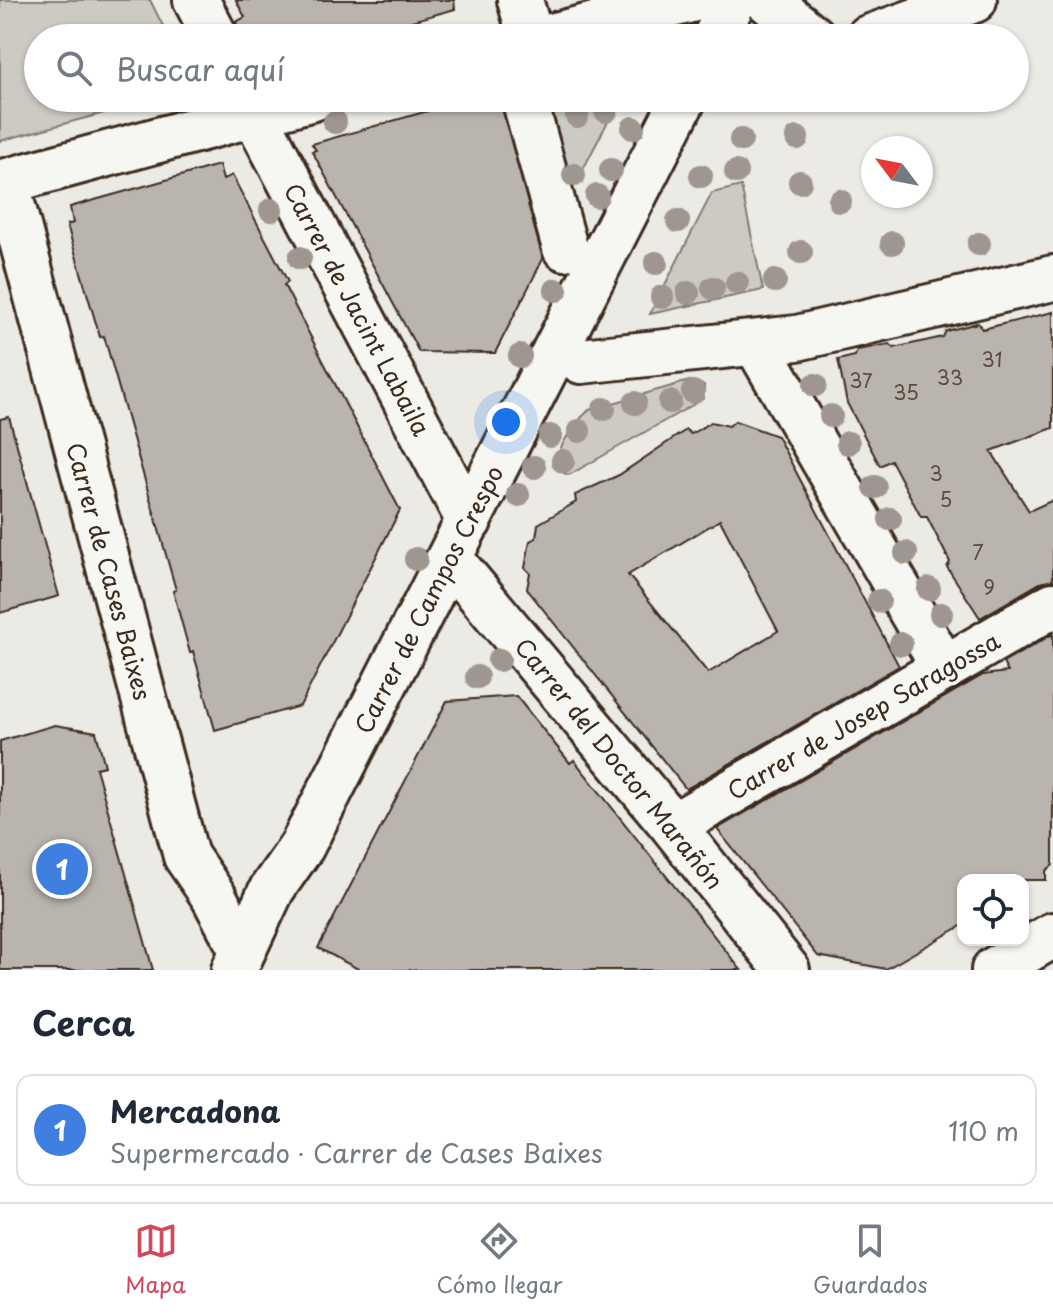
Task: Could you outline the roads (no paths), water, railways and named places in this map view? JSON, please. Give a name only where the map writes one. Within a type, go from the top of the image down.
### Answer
[{"type":"street","points":[[196,0],[209,24]]},
{"type":"street","points":[[520,0],[527,24]]},
{"type":"street","points":[[598,24],[691,0]]},
{"type":"street","points":[[722,24],[734,0]]},
{"type":"street","points":[[767,0],[797,24]]},
{"type":"street","points":[[907,24],[974,0]]},
{"type":"street","points":[[3,182],[230,112]]},
{"type":"street","name":"Carrer de Jacint Labaila","points":[[252,112],[459,540]]},
{"type":"street","points":[[528,112],[565,248]]},
{"type":"street","name":"Carrer de Campos Crespo","points":[[238,960],[272,889],[302,846],[677,112]]},
{"type":"street","name":"Carrer de Cases Baixes","points":[[3,182],[17,291],[186,856],[214,897],[238,960]]},
{"type":"street","points":[[581,361],[757,345],[1053,278]]},
{"type":"street","points":[[757,345],[944,668]]},
{"type":"street","name":"Carrer del Doctor Marañón","points":[[459,540],[673,826],[787,970]]},
{"type":"street","name":"Carrer de Josep Saragossa","points":[[673,826],[1053,605]]},
{"type":"street","points":[[994,970],[1053,935]]},
{"type":"place","name":"Mercadona","points":[[62,869]]}]
